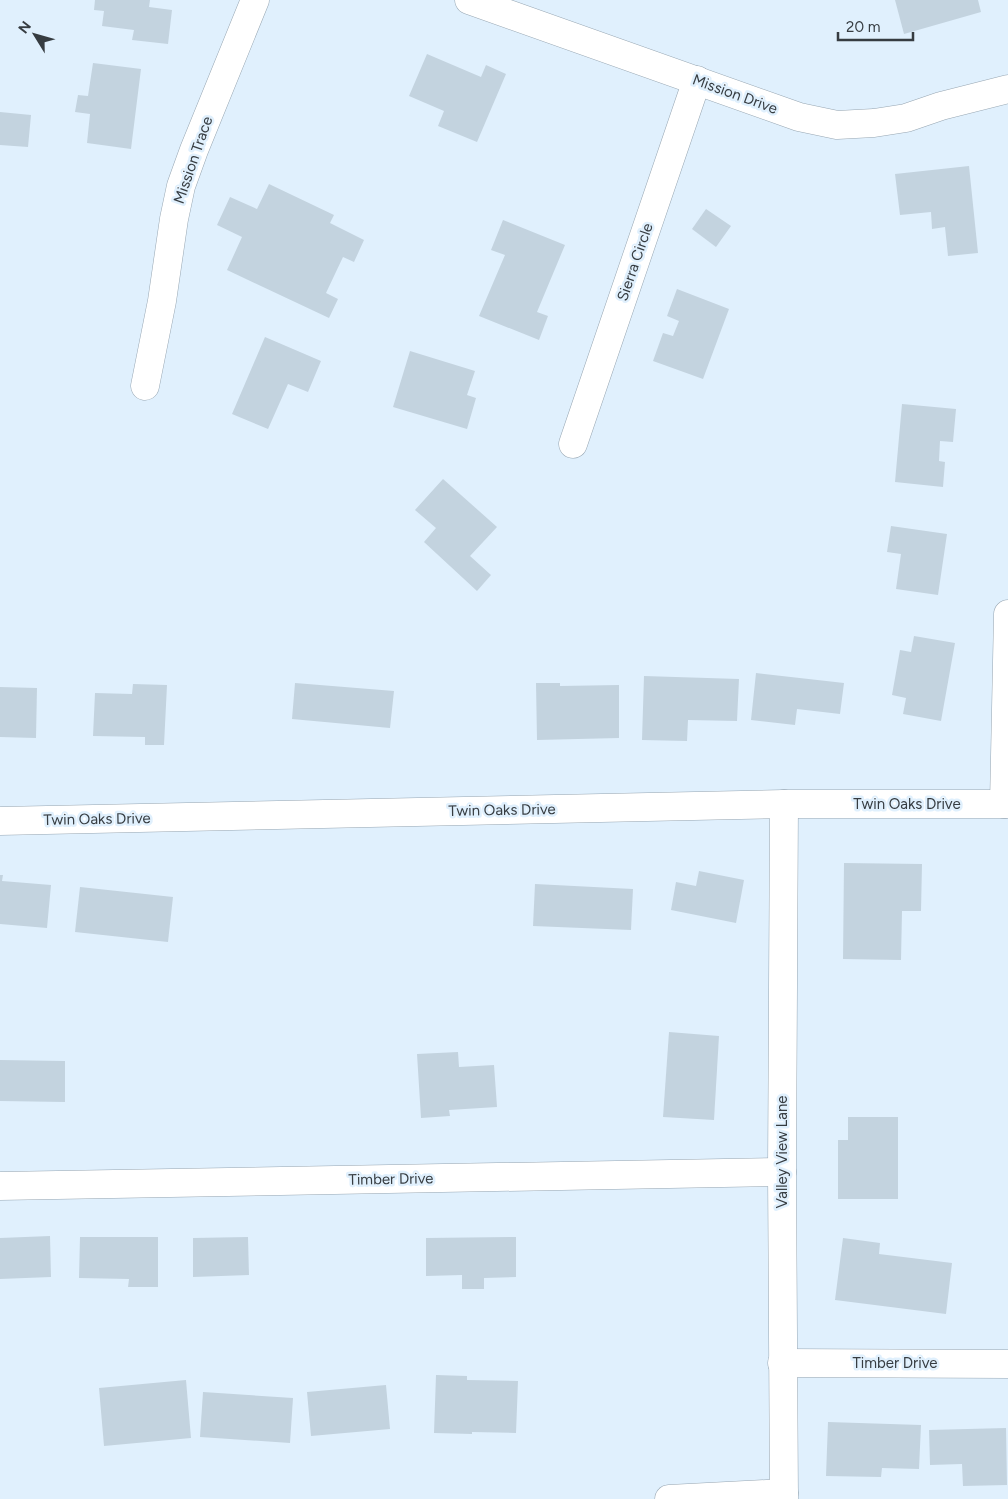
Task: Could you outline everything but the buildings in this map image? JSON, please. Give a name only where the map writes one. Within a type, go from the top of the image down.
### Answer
[{"type":"street","name":"Mission Trace","points":[[145,386],[162,302],[174,219],[181,186],[255,0]]},
{"type":"street","name":"Mission Drive","points":[[469,0],[799,117],[836,125],[906,118],[941,106],[1008,89]]},
{"type":"street","name":"Sierra Circle","points":[[573,444],[697,80]]},
{"type":"street","points":[[1006,804],[1008,614]]},
{"type":"street","name":"Twin Oaks Drive","points":[[0,821],[784,804],[1006,804]]},
{"type":"street","name":"Valley View Lane","points":[[784,804],[782,1172],[784,1496]]},
{"type":"street","name":"Timber Drive","points":[[0,1186],[782,1172]]},
{"type":"street","name":"Timber Drive","points":[[782,1363],[1008,1364]]},
{"type":"street","points":[[669,1499],[784,1496]]}]
